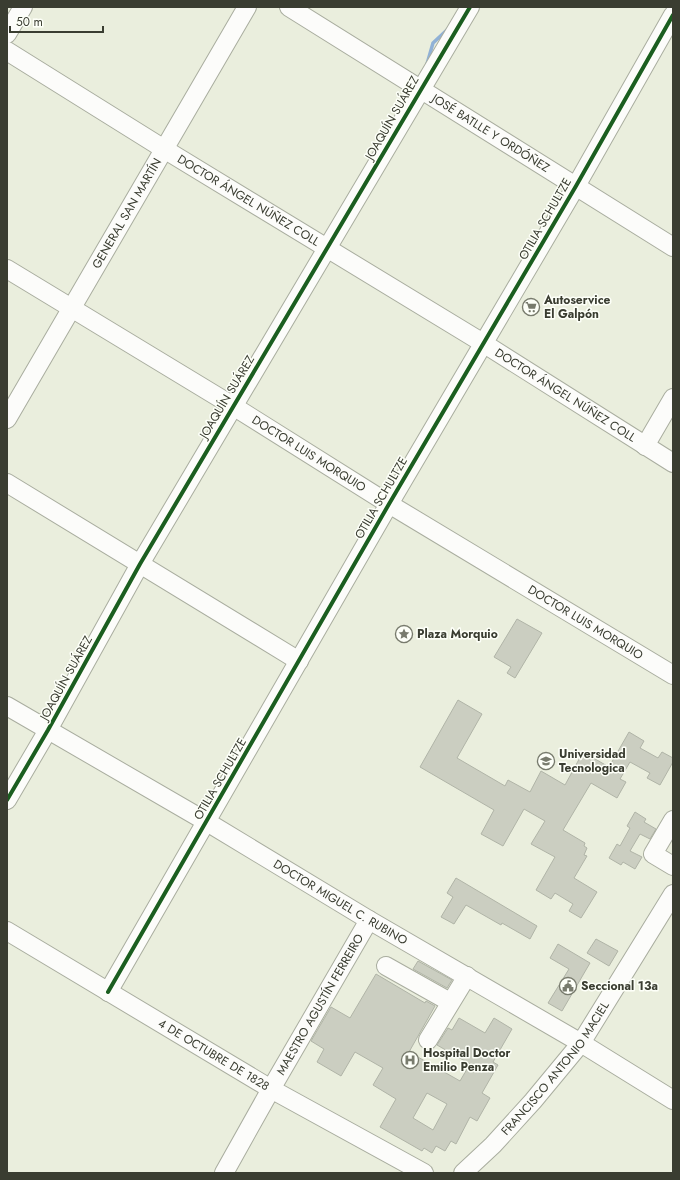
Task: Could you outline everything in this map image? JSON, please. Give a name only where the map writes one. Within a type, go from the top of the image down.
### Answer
[{"type":"street","points":[[7,34],[23,7]]},
{"type":"street","name":"GENERAL SAN MARTÍN","points":[[7,419],[247,7]]},
{"type":"street","name":"JOSÉ BATLLE Y ORDÓÑEZ","points":[[289,7],[421,88],[673,247]]},
{"type":"street","name":"JOAQUÍN SUÁREZ","points":[[7,800],[48,730],[140,564],[470,7]]},
{"type":"street","name":"OTILIA SCHULTZE","points":[[108,992],[389,504],[576,186],[673,15]]},
{"type":"street","name":"DOCTOR ÁNGEL NÚÑEZ COLL","points":[[7,51],[164,149],[483,343],[673,463]]},
{"type":"street","name":"DOCTOR LUIS MORQUIO","points":[[7,268],[233,406],[389,504],[673,675]]},
{"type":"street","points":[[645,446],[673,398]]},
{"type":"street","points":[[7,483],[299,661]]},
{"type":"street","name":"DOCTOR MIGUEL C. RUBINO","points":[[7,706],[207,822],[369,920],[581,1043],[673,1100]]},
{"type":"street","points":[[673,820],[653,854],[673,866]]},
{"type":"street","name":"FRANCISCO ANTONIO MACIEL","points":[[463,1173],[498,1140],[533,1101],[581,1043],[673,894]]},
{"type":"street","name":"MAESTRO AGUSTÍN FERREIRO","points":[[224,1173],[369,920]]},
{"type":"street","name":"4 DE OCTUBRE DE 1828","points":[[7,931],[271,1089],[424,1173]]},
{"type":"street","points":[[386,966],[450,1002]]},
{"type":"street","points":[[428,1040],[467,976]]},
{"type":"building","points":[[517,619],[542,633],[515,678],[507,673],[511,667],[494,657]]},
{"type":"building","points":[[458,700],[482,714],[457,758],[505,786],[508,780],[530,792],[541,771],[565,785],[583,752],[609,767],[629,732],[644,741],[640,748],[658,758],[662,752],[673,758],[673,762],[660,785],[647,778],[650,773],[630,762],[620,779],[626,782],[617,798],[591,783],[563,830],[585,843],[584,846],[587,848],[584,855],[587,856],[574,878],[597,892],[581,918],[569,911],[573,904],[555,893],[551,899],[536,890],[555,857],[531,844],[545,821],[524,809],[503,846],[481,834],[494,810],[420,767]]},
{"type":"building","points":[[635,812],[646,819],[644,822],[656,829],[650,839],[640,834],[630,851],[642,857],[635,869],[623,862],[621,865],[609,858],[617,844],[620,846],[630,828],[627,826]]},
{"type":"building","points":[[456,878],[537,926],[530,939],[502,923],[501,925],[466,905],[454,924],[441,917],[453,897],[447,893]]},
{"type":"building","points":[[596,939],[618,951],[609,966],[587,953]]},
{"type":"building","name":"Seccional 13a","points":[[558,944],[590,963],[562,1011],[548,1003],[569,969],[550,958]]},
{"type":"building","points":[[418,961],[452,980],[447,988],[413,969]]},
{"type":"building","points":[[376,974],[425,1003],[426,1001],[435,1006],[409,1052],[460,1081],[470,1064],[437,1045],[448,1028],[452,1030],[459,1018],[485,1033],[494,1018],[512,1029],[493,1062],[498,1065],[482,1093],[490,1098],[477,1121],[470,1117],[456,1144],[451,1141],[445,1151],[436,1146],[432,1153],[424,1148],[422,1151],[380,1127],[396,1099],[373,1085],[383,1068],[355,1052],[341,1076],[317,1062],[324,1049],[311,1041],[331,1007],[350,1018]],"holes":[[[427,1093],[447,1104],[433,1130],[413,1118]]]},
{"type":"waterway","points":[[427,64],[433,43],[448,29]]},
{"type":"cycle path","points":[[7,800],[48,730],[140,564],[470,7]]},
{"type":"cycle path","points":[[108,992],[389,504],[576,186],[673,15]]},
{"type":"place","name":"Autoservice El Galpón","points":[[531,307]]},
{"type":"place","name":"Plaza Morquio","points":[[404,634]]},
{"type":"place","name":"Universidad Tecnologica","points":[[546,761]]},
{"type":"place","name":"Seccional 13a","points":[[568,986]]},
{"type":"place","name":"Hospital Doctor Emilio Penza","points":[[410,1060]]}]
